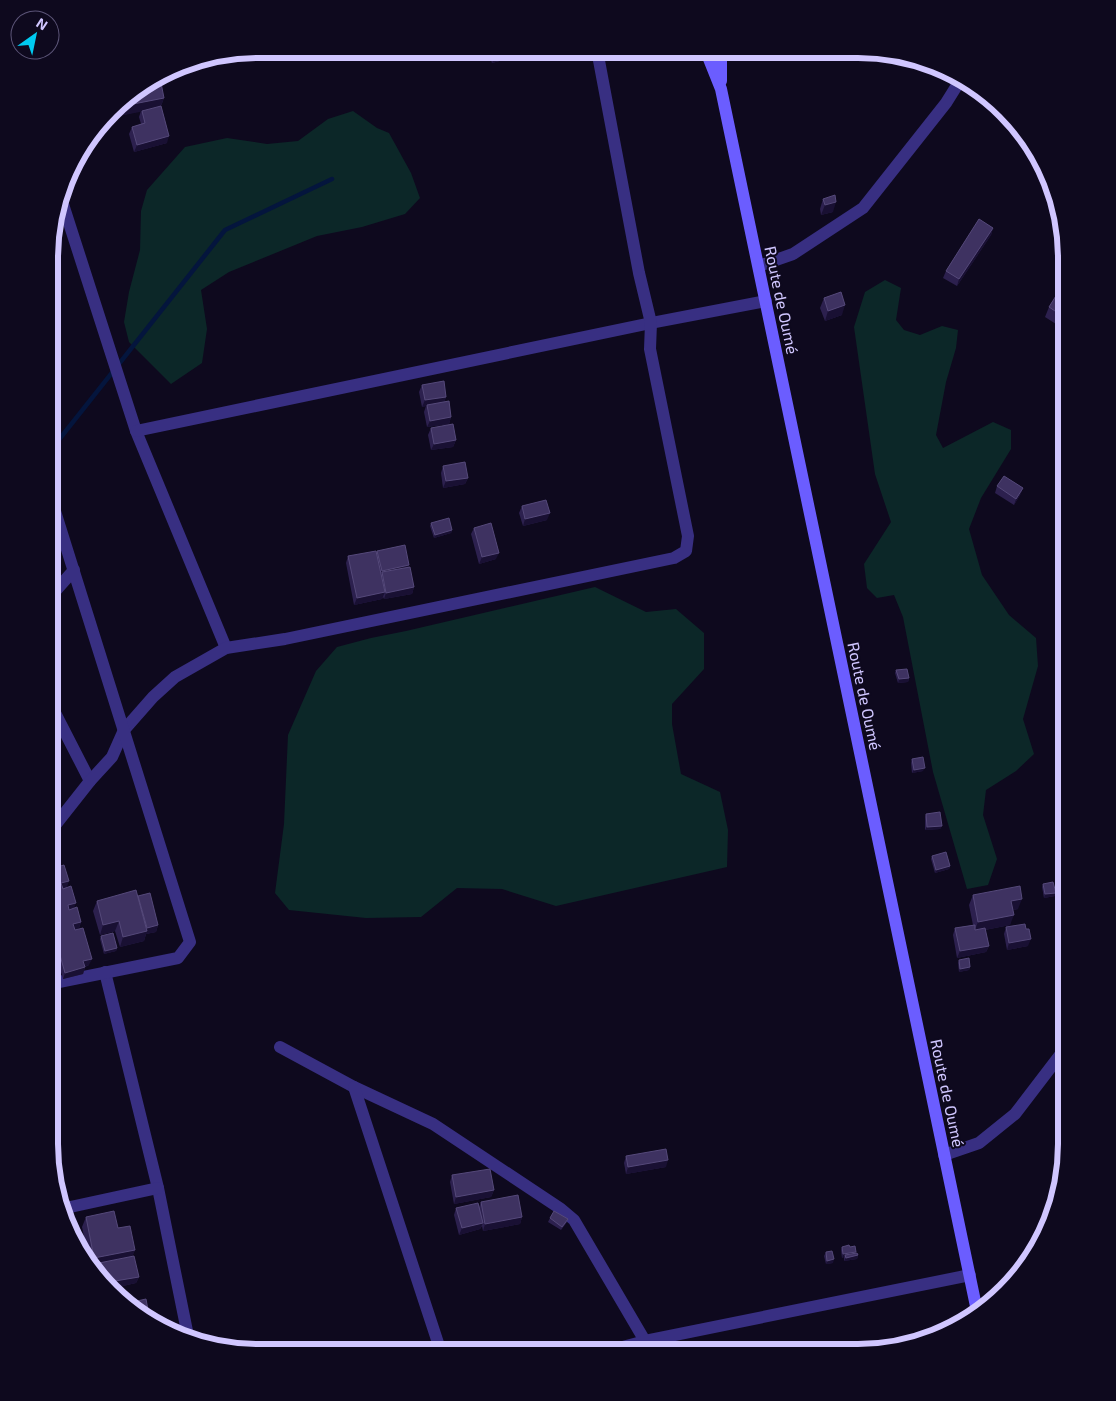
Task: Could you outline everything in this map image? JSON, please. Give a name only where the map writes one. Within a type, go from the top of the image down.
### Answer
[{"type":"main road","points":[[709,58],[721,89]]},
{"type":"main road","points":[[720,58],[721,89]]},
{"type":"main road","name":"Route de Oumé","points":[[721,89],[976,1305]]},
{"type":"street","points":[[58,822],[90,781],[112,757],[124,730],[153,696],[175,678],[226,648],[285,639],[674,558],[686,551],[688,536],[650,349],[651,323],[639,273],[599,58]]},
{"type":"street","points":[[759,266],[793,254],[863,208],[946,103],[958,84]]},
{"type":"street","points":[[64,207],[136,431],[226,648]]},
{"type":"street","points":[[136,431],[651,323],[766,301]]},
{"type":"street","points":[[58,520],[190,942],[178,958],[58,982]]},
{"type":"street","points":[[58,587],[74,570]]},
{"type":"street","points":[[58,719],[90,781]]},
{"type":"street","points":[[105,972],[158,1188],[188,1331]]},
{"type":"street","points":[[280,1047],[354,1087],[433,1124],[561,1209],[574,1220],[645,1342]]},
{"type":"street","points":[[944,1155],[979,1143],[1015,1114],[1058,1058]]},
{"type":"street","points":[[354,1087],[438,1344]]},
{"type":"street","points":[[68,1206],[158,1188]]},
{"type":"street","points":[[637,1344],[970,1275]]},
{"type":"green space","points":[[353,111],[377,128],[389,133],[411,173],[420,198],[405,214],[362,227],[317,236],[229,272],[201,290],[207,329],[202,363],[171,384],[129,342],[124,322],[129,292],[140,250],[141,211],[147,190],[185,147],[227,138],[267,144],[298,141],[328,119]]},
{"type":"green space","points":[[885,280],[901,288],[896,320],[904,330],[920,335],[942,326],[958,330],[956,348],[946,382],[936,435],[943,448],[993,422],[1011,430],[1011,449],[981,498],[969,529],[982,575],[1009,615],[1036,638],[1038,666],[1023,719],[1034,754],[1016,771],[986,790],[983,815],[997,859],[988,885],[967,889],[933,772],[903,617],[894,595],[877,598],[867,588],[864,564],[891,522],[875,474],[854,327],[865,292]]},
{"type":"green space","points":[[1058,514],[1058,551],[1055,527]]},
{"type":"green space","points":[[595,587],[646,612],[676,609],[704,633],[704,669],[672,704],[672,724],[681,774],[720,792],[728,830],[727,867],[556,906],[502,889],[457,888],[421,917],[366,918],[289,910],[275,893],[284,824],[288,735],[316,671],[337,647]]},
{"type":"building","points":[[161,82],[164,98],[129,105]]},
{"type":"building","points":[[161,106],[169,136],[137,145],[132,127],[145,123],[142,111]]},
{"type":"building","points":[[835,195],[836,202],[825,205],[823,199]]},
{"type":"building","points":[[979,219],[993,228],[959,279],[946,271]]},
{"type":"building","points":[[841,292],[845,305],[828,311],[824,298]]},
{"type":"building","points":[[1058,293],[1058,313],[1049,307]]},
{"type":"building","points":[[444,381],[446,397],[425,400],[422,385]]},
{"type":"building","points":[[449,401],[451,417],[430,421],[427,405]]},
{"type":"building","points":[[453,424],[456,440],[434,444],[431,428]]},
{"type":"building","points":[[465,462],[468,478],[446,481],[443,466]]},
{"type":"building","points":[[1004,476],[1023,488],[1016,499],[997,486]]},
{"type":"building","points":[[546,500],[550,513],[525,519],[522,506]]},
{"type":"building","points":[[449,518],[452,530],[435,535],[431,523]]},
{"type":"building","points":[[491,523],[499,553],[482,557],[474,528]]},
{"type":"building","points":[[405,545],[409,565],[382,571],[377,551]]},
{"type":"building","points":[[376,551],[385,592],[357,598],[348,556]]},
{"type":"building","points":[[410,567],[414,587],[386,593],[382,572]]},
{"type":"building","points":[[907,669],[909,678],[899,679],[896,670]]},
{"type":"building","points":[[923,757],[925,768],[914,770],[912,759]]},
{"type":"building","points":[[940,812],[942,826],[927,827],[926,814]]},
{"type":"building","points":[[946,852],[950,866],[936,870],[932,856]]},
{"type":"building","points":[[64,865],[69,881],[61,883],[63,889],[71,886],[76,903],[68,905],[69,910],[77,907],[81,922],[73,924],[75,930],[83,928],[92,959],[83,961],[85,967],[65,973],[58,948],[58,867]]},
{"type":"building","points":[[1053,882],[1056,893],[1045,894],[1043,884]]},
{"type":"building","points":[[1020,886],[1022,899],[1011,901],[1014,915],[978,922],[973,895]]},
{"type":"building","points":[[136,890],[147,931],[123,937],[119,921],[103,925],[97,901]]},
{"type":"building","points":[[150,893],[158,925],[147,928],[138,896]]},
{"type":"building","points":[[1025,924],[1026,929],[1029,929],[1031,939],[1009,943],[1006,927]]},
{"type":"building","points":[[975,925],[975,930],[985,928],[989,946],[960,951],[955,928]]},
{"type":"building","points":[[113,933],[117,948],[105,951],[101,936]]},
{"type":"building","points":[[969,958],[970,967],[960,969],[959,960]]},
{"type":"building","points":[[666,1149],[668,1160],[628,1167],[626,1156]]},
{"type":"building","points":[[490,1169],[494,1190],[456,1197],[452,1175]]},
{"type":"building","points":[[518,1195],[522,1217],[485,1224],[481,1202]]},
{"type":"building","points":[[478,1203],[483,1223],[462,1228],[456,1208]]},
{"type":"building","points":[[114,1211],[118,1228],[130,1226],[135,1250],[94,1258],[86,1217]]},
{"type":"building","points":[[554,1211],[568,1219],[562,1227],[550,1218]]},
{"type":"building","points":[[849,1245],[850,1247],[855,1246],[856,1252],[843,1254],[842,1247]]},
{"type":"building","points":[[832,1251],[834,1259],[827,1261],[826,1252]]},
{"type":"building","points":[[857,1253],[858,1255],[846,1258],[845,1255]]},
{"type":"building","points":[[134,1256],[139,1277],[113,1281],[98,1263]]},
{"type":"building","points":[[146,1299],[148,1311],[146,1310],[135,1301]]},
{"type":"waterway","points":[[58,441],[225,230],[332,179]]}]
